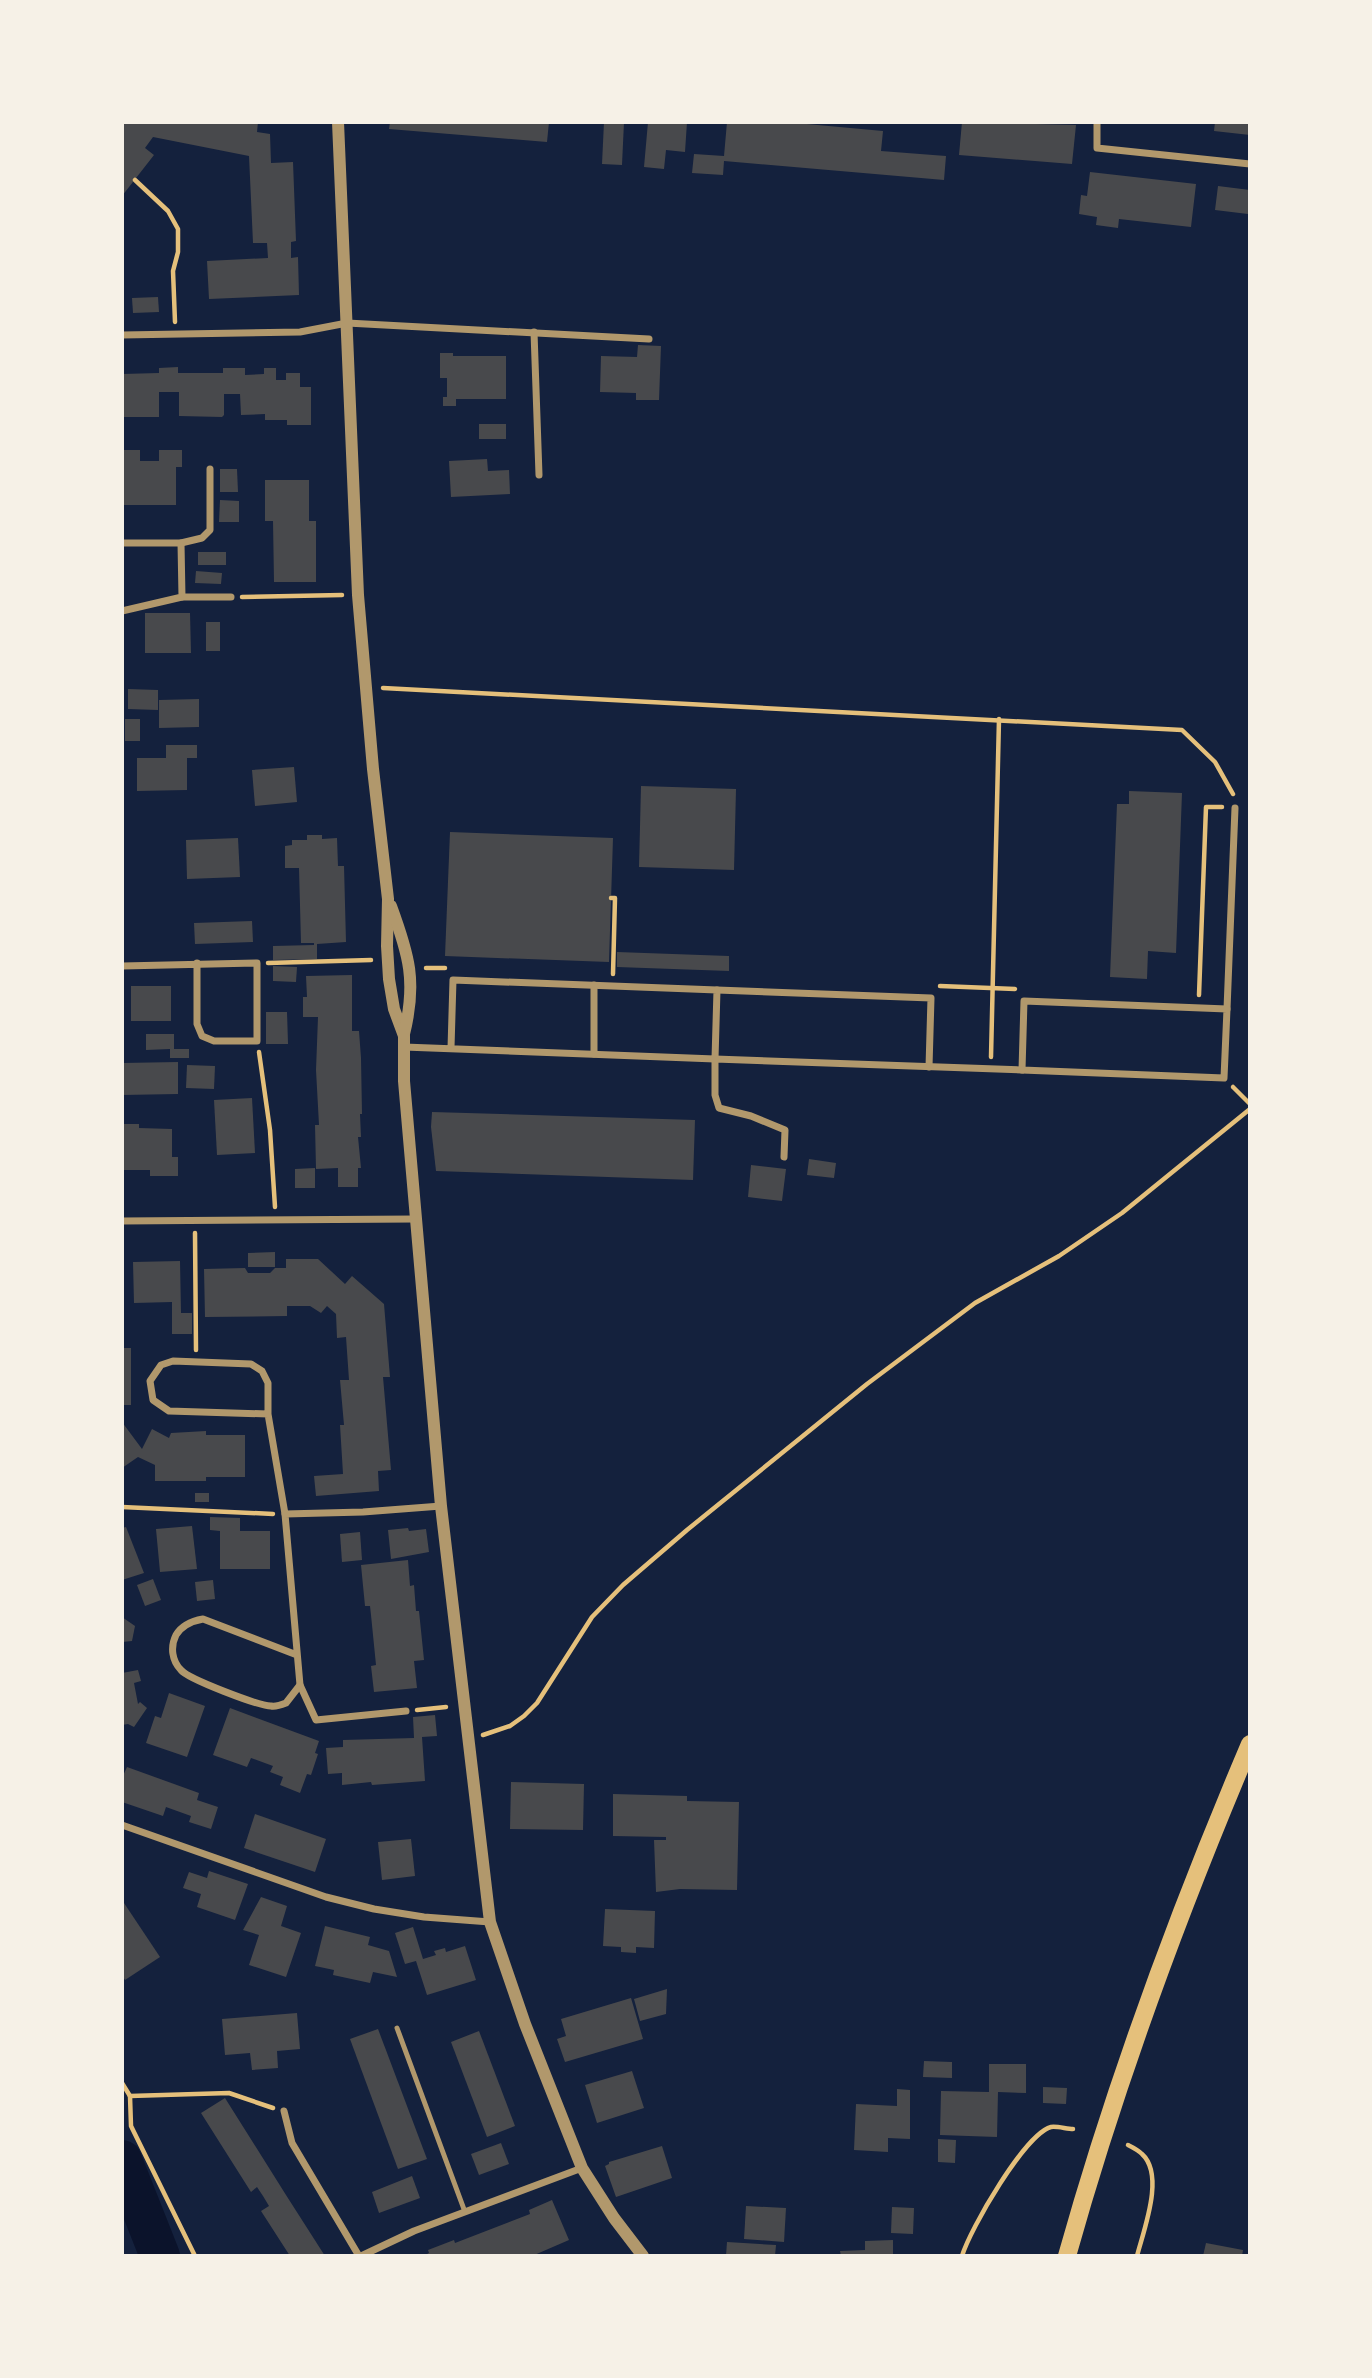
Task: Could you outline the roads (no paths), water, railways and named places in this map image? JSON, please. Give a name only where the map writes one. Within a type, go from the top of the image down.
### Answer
[{"type":"main road","points":[[1066,2256],[1138,2029],[1220,1812],[1250,1744]]},
{"type":"street","points":[[338,122],[358,595],[388,899],[389,979],[404,1042]]},
{"type":"street","points":[[1097,122],[1097,148],[1250,164]]},
{"type":"street","points":[[122,335],[300,332],[347,323],[649,339]]},
{"type":"street","points":[[534,332],[539,475]]},
{"type":"street","points":[[122,543],[181,543],[202,538],[210,530],[210,469]]},
{"type":"street","points":[[181,543],[183,597]]},
{"type":"street","points":[[122,611],[183,597],[231,597]]},
{"type":"street","points":[[404,1042],[451,1048],[1224,1078],[1235,808]]},
{"type":"street","points":[[388,899],[404,942],[410,968],[410,1012],[404,1042],[404,1081],[415,1219],[441,1506],[490,1922],[525,2024],[582,2168],[614,2218],[643,2256]]},
{"type":"street","points":[[122,966],[197,963],[257,963],[257,1041],[214,1041],[202,1036],[197,1024],[197,963]]},
{"type":"street","points":[[451,1048],[453,980],[930,998],[929,1067]]},
{"type":"street","points":[[594,985],[594,1054]]},
{"type":"street","points":[[717,990],[715,1095],[719,1108],[751,1116],[785,1130],[783,1157]]},
{"type":"street","points":[[1022,1070],[1024,1001],[1227,1009]]},
{"type":"street","points":[[122,1221],[415,1219]]},
{"type":"street","points":[[268,1414],[176,1412],[158,1405],[149,1388],[156,1369],[167,1363],[244,1363],[257,1367],[268,1383],[268,1414],[285,1514],[300,1685],[316,1720],[406,1711]]},
{"type":"street","points":[[285,1514],[441,1506]]},
{"type":"street","points":[[297,1655],[203,1619],[195,1620],[181,1628],[176,1634],[172,1650],[176,1665],[188,1676],[268,1706],[286,1703],[300,1685]]},
{"type":"street","points":[[122,1825],[326,1897],[374,1909],[424,1917],[490,1922]]},
{"type":"street","points":[[284,2111],[292,2143],[360,2256],[465,2212],[582,2168]]},
{"type":"lane","points":[[397,2028],[465,2212]]},
{"type":"waterway","points":[[122,2160],[160,2256]]}]
